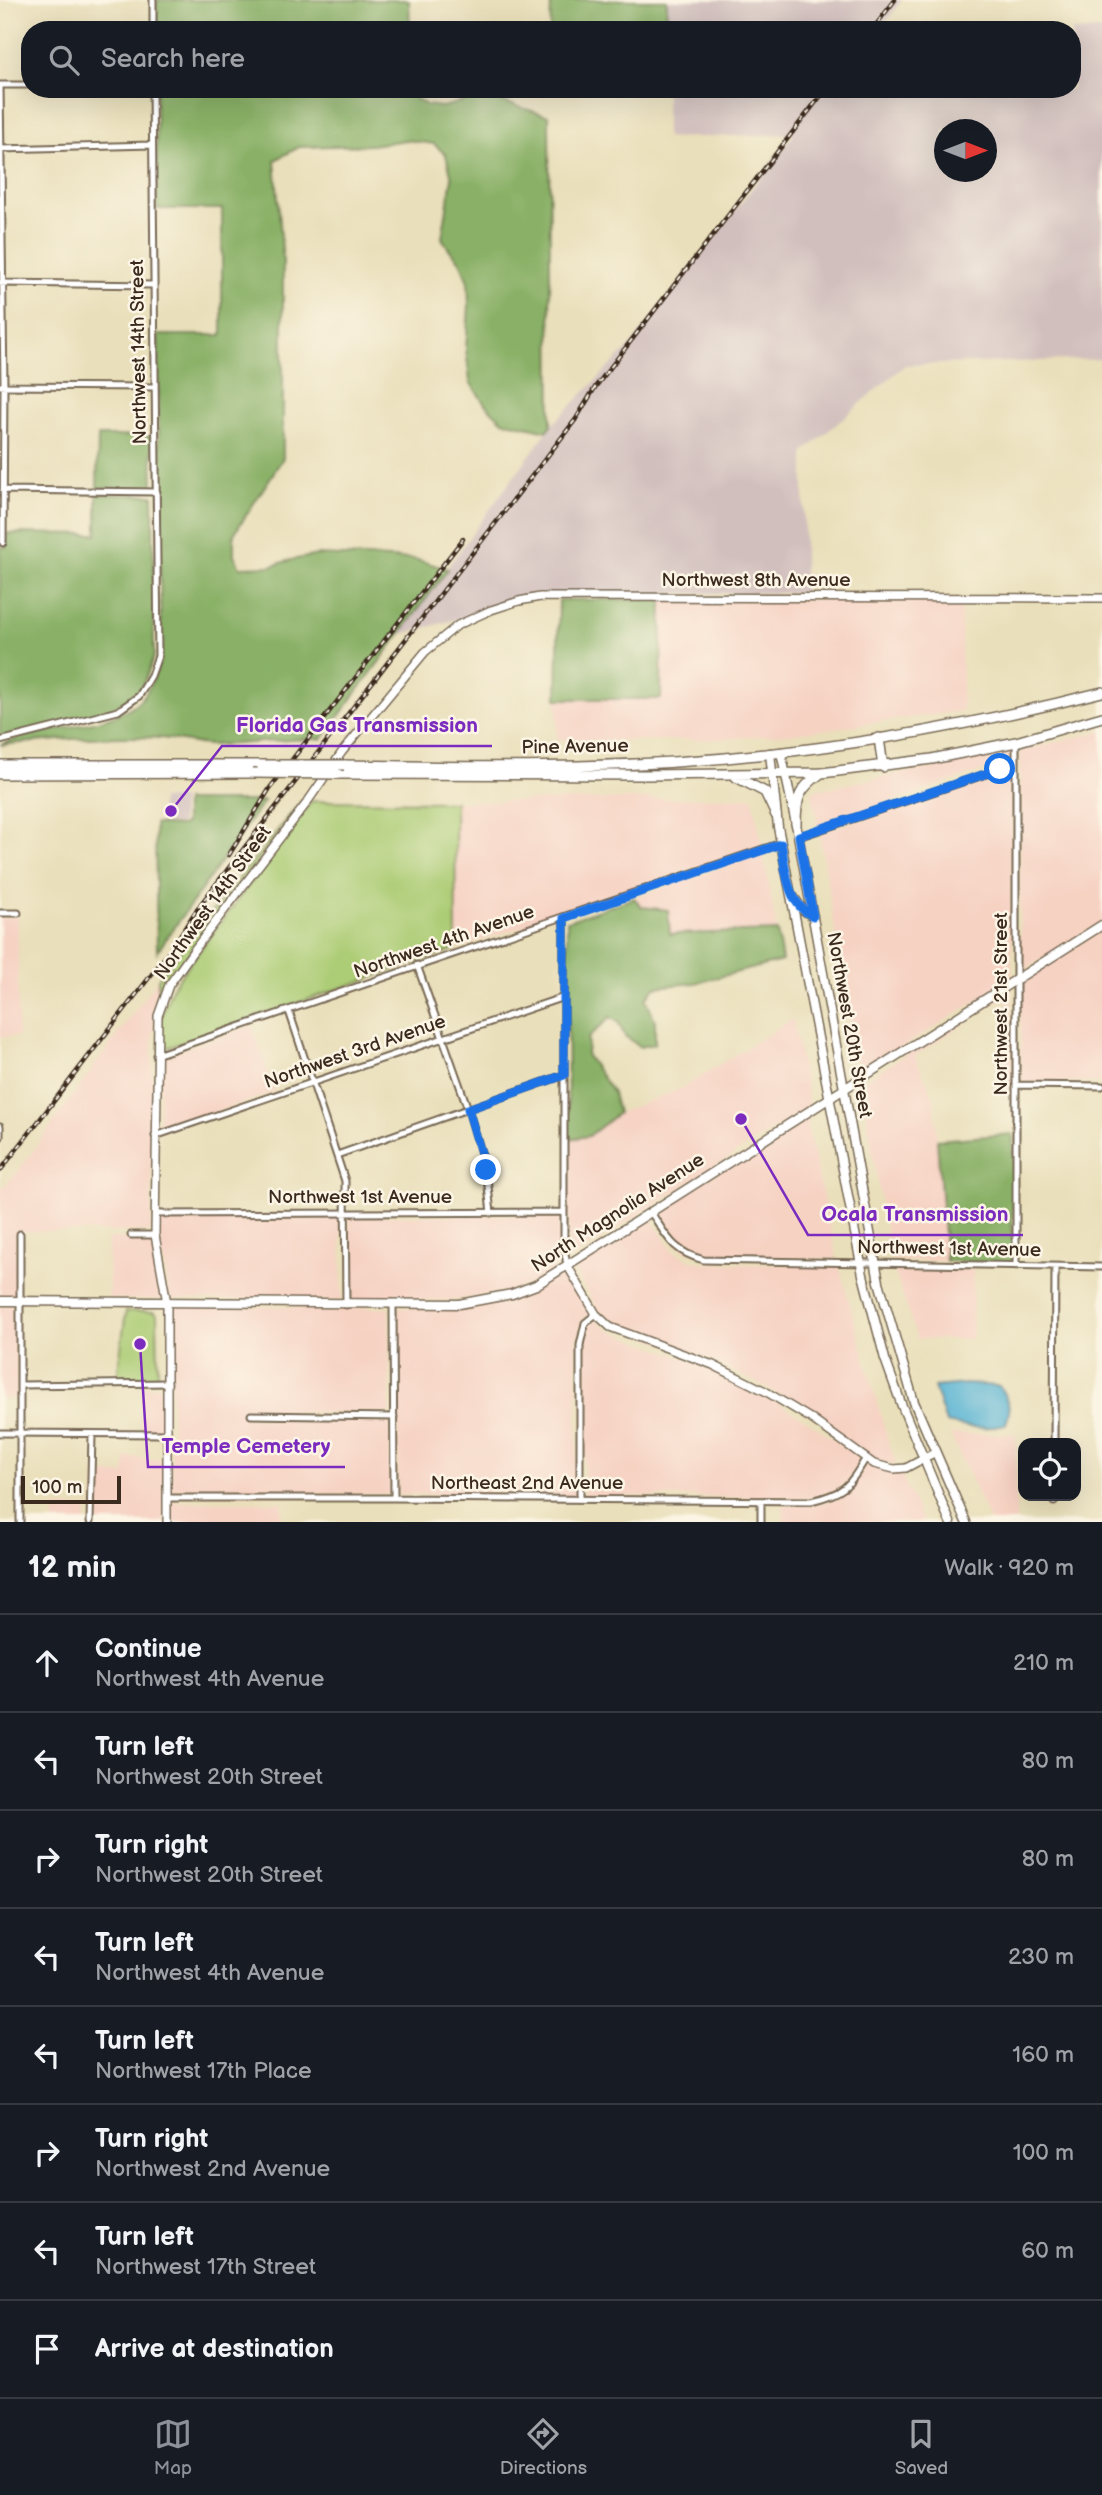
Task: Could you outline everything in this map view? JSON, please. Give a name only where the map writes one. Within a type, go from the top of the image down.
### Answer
[{"type":"highway","name":"Pine Avenue","points":[[0,765],[556,766],[645,763],[781,752],[879,738],[991,718],[1102,692]]},
{"type":"highway","name":"Pine Avenue","points":[[0,774],[784,775],[932,760],[1016,742],[1102,717]]},
{"type":"highway","points":[[879,738],[883,766]]},
{"type":"highway","points":[[644,775],[645,763]]},
{"type":"highway","points":[[796,824],[796,802],[800,792],[808,782],[822,773]]},
{"type":"highway","points":[[731,775],[765,792],[776,815]]},
{"type":"main road","name":"Northwest 20th Street","points":[[781,752],[799,836],[875,1263],[899,1355],[934,1453],[966,1522]]},
{"type":"main road","name":"Northwest 20th Street","points":[[770,753],[781,844],[861,1263],[885,1359],[923,1461],[950,1522]]},
{"type":"main road","points":[[790,892],[802,909],[813,916]]},
{"type":"main road","name":"North Magnolia Avenue","points":[[0,1301],[393,1305],[482,1301],[512,1294],[536,1285],[1102,925]]},
{"type":"street","points":[[153,0],[153,21]]},
{"type":"street","points":[[3,543],[0,85],[21,85]]},
{"type":"street","name":"Northwest 14th Street","points":[[0,741],[118,711],[139,696],[151,676],[158,656],[152,98]]},
{"type":"street","points":[[0,149],[152,145]]},
{"type":"street","points":[[1,283],[153,285]]},
{"type":"street","points":[[2,386],[155,387]]},
{"type":"street","points":[[2,490],[157,492]]},
{"type":"street","name":"Northwest 8th Avenue","points":[[425,652],[458,625],[519,601],[540,597],[1102,598]]},
{"type":"street","name":"Northwest 14th Street","points":[[167,1522],[167,1303],[155,1235],[158,1016],[169,985],[342,752],[425,652]]},
{"type":"street","name":"Northwest 21st Street","points":[[1016,742],[1016,1266]]},
{"type":"street","points":[[799,836],[1016,764]]},
{"type":"street","name":"Northwest 4th Avenue","points":[[156,1055],[781,844]]},
{"type":"street","points":[[0,913],[18,913]]},
{"type":"street","points":[[564,918],[564,1248],[567,1265],[596,1314],[610,1327],[710,1363],[765,1391],[810,1418],[874,1464],[894,1469],[906,1468],[934,1453]]},
{"type":"street","points":[[417,965],[468,1109],[486,1170],[491,1213]]},
{"type":"street","name":"Northwest 3rd Avenue","points":[[155,1136],[564,997]]},
{"type":"street","points":[[289,1011],[345,1181],[346,1305]]},
{"type":"street","points":[[337,1155],[564,1075]]},
{"type":"street","points":[[1017,1085],[1102,1086]]},
{"type":"street","points":[[0,1126],[0,1137]]},
{"type":"street","name":"Northwest 1st Avenue","points":[[650,1211],[677,1249],[696,1258],[1102,1267]]},
{"type":"street","name":"Northwest 1st Avenue","points":[[155,1214],[564,1212]]},
{"type":"street","points":[[20,1234],[20,1522]]},
{"type":"street","points":[[131,1235],[155,1235]]},
{"type":"street","points":[[1054,1438],[1055,1267]]},
{"type":"street","points":[[393,1305],[394,1497]]},
{"type":"street","points":[[580,1499],[580,1345],[585,1323],[596,1314]]},
{"type":"street","points":[[20,1385],[168,1383]]},
{"type":"street","points":[[251,1415],[394,1417]]},
{"type":"street","points":[[0,1433],[169,1434]]},
{"type":"street","points":[[90,1522],[92,1435]]},
{"type":"street","name":"Northeast 2nd Avenue","points":[[168,1498],[394,1497],[811,1502],[836,1495],[850,1483],[866,1458]]},
{"type":"street","points":[[761,1501],[761,1522]]},
{"type":"shaded area","points":[[667,0],[902,0],[887,21],[666,21]]},
{"type":"shaded area","points":[[1102,30],[1102,359],[905,365],[804,452],[804,593],[539,594],[517,597],[465,617],[398,635],[551,426],[631,345],[794,134],[666,138],[666,98],[1081,98],[1081,31]]},
{"type":"shaded area","points":[[662,599],[961,600],[962,711],[789,734],[710,740],[557,740],[557,699],[661,699]]},
{"type":"shaded area","points":[[1102,731],[1102,921],[1020,973],[1020,751]]},
{"type":"shaded area","points":[[1012,752],[1012,761],[818,826],[812,791]]},
{"type":"shaded area","points":[[1012,768],[1012,978],[859,1075],[819,833]]},
{"type":"shaded area","points":[[753,797],[762,846],[456,949],[455,802]]},
{"type":"shaded area","points":[[161,799],[182,799],[181,824],[160,823]]},
{"type":"shaded area","points":[[763,853],[777,931],[669,934],[634,898]]},
{"type":"shaded area","points":[[18,916],[18,1036],[0,1037],[0,917]]},
{"type":"shaded area","points":[[1102,930],[1102,1082],[1021,1082],[1020,981]]},
{"type":"shaded area","points":[[158,979],[158,1005],[154,1016],[152,1053],[151,1232],[16,1231],[16,1298],[0,1298],[0,1190],[16,1174]]},
{"type":"shaded area","points":[[1012,986],[1013,1092],[1007,1092],[1007,995],[915,1056],[934,1098],[946,1261],[891,1260],[861,1083]]},
{"type":"shaded area","points":[[793,1019],[808,1107],[570,1259],[568,1139],[589,1135],[618,1113],[680,1089]]},
{"type":"shaded area","points":[[252,1026],[275,1092],[159,1131],[160,1057]]},
{"type":"shaded area","points":[[807,1116],[837,1259],[705,1256],[679,1247],[655,1212]]},
{"type":"shaded area","points":[[560,1215],[563,1263],[534,1282],[510,1291],[459,1300],[350,1301],[349,1216]]},
{"type":"shaded area","points":[[341,1216],[342,1301],[170,1299],[159,1235],[159,1217]]},
{"type":"shaded area","points":[[649,1216],[673,1251],[688,1259],[704,1263],[839,1266],[897,1465],[876,1461],[812,1415],[767,1388],[715,1362],[612,1324],[599,1312],[572,1266]]},
{"type":"shaded area","points":[[108,1238],[152,1239],[162,1299],[109,1299]]},
{"type":"shaded area","points":[[893,1267],[973,1269],[972,1339],[917,1339]]},
{"type":"shaded area","points":[[566,1270],[591,1313],[581,1322],[577,1345],[577,1496],[398,1494],[397,1308],[483,1305],[513,1298]]},
{"type":"shaded area","points":[[0,1305],[16,1305],[17,1398],[0,1398]]},
{"type":"shaded area","points":[[171,1306],[389,1308],[390,1413],[248,1412],[247,1418],[390,1420],[390,1494],[172,1495]]},
{"type":"shaded area","points":[[595,1319],[608,1330],[711,1368],[763,1394],[808,1421],[861,1459],[848,1481],[834,1492],[810,1498],[584,1496],[584,1346],[588,1325]]},
{"type":"shaded area","points":[[164,1386],[165,1431],[141,1431],[143,1387]]},
{"type":"shaded area","points":[[950,1434],[1016,1434],[1016,1522],[990,1522]]},
{"type":"shaded area","points":[[164,1438],[164,1522],[94,1522],[95,1474],[125,1474],[126,1457],[163,1460]]},
{"type":"shaded area","points":[[867,1463],[900,1472],[923,1522],[784,1522],[783,1505],[811,1505],[837,1499],[854,1484]]},
{"type":"shaded area","points":[[172,1502],[282,1502],[282,1522],[171,1522]]},
{"type":"shaded area","points":[[54,1507],[86,1508],[86,1522],[54,1522]]},
{"type":"green space","points":[[157,0],[409,0],[410,21],[157,21]]},
{"type":"green space","points":[[551,0],[667,0],[666,21],[550,21]]},
{"type":"green space","points":[[156,98],[415,98],[426,105],[442,107],[476,98],[490,98],[549,116],[551,426],[547,431],[503,421],[485,404],[470,382],[466,349],[468,282],[460,261],[442,238],[452,178],[446,155],[434,144],[406,140],[372,145],[299,147],[275,160],[283,262],[283,458],[234,534],[234,555],[240,567],[271,566],[318,555],[414,559],[448,569],[322,739],[209,745],[161,738],[121,737],[0,745],[34,734],[95,722],[130,708],[146,693],[161,659],[158,335],[222,335],[222,209],[157,209]]},
{"type":"green space","points":[[98,436],[152,436],[153,489],[97,488]]},
{"type":"green space","points":[[97,494],[153,495],[154,655],[147,676],[135,695],[110,709],[0,737],[0,547],[6,547],[7,533],[97,534]]},
{"type":"green space","points":[[662,599],[661,699],[557,699],[559,600]]},
{"type":"green space","points":[[185,801],[264,801],[157,952],[155,824],[185,824]]},
{"type":"green space","points":[[301,801],[166,983],[158,1005],[158,979]]},
{"type":"green space","points":[[312,801],[455,802],[456,949],[160,1050],[161,1016],[173,986]]},
{"type":"green space","points":[[634,898],[642,907],[668,910],[670,934],[777,931],[782,961],[695,983],[655,987],[646,998],[655,1021],[655,1044],[640,1047],[625,1036],[618,1022],[610,1017],[588,1038],[587,1056],[613,1093],[618,1113],[589,1136],[568,1139],[567,921]]},
{"type":"green space","points":[[1013,1134],[1012,1263],[946,1261],[937,1140]]},
{"type":"green space","points":[[126,1311],[155,1312],[157,1315],[158,1373],[155,1378],[117,1378]]},
{"type":"water","points":[[966,1384],[999,1386],[1008,1405],[1009,1414],[1005,1425],[976,1427],[946,1423],[934,1387]]},
{"type":"railway","points":[[879,21],[895,0]]},
{"type":"railway","points":[[0,1171],[172,948],[197,909],[576,419],[596,386],[819,98]]},
{"type":"railway","points":[[229,855],[270,788],[463,539]]},
{"type":"place","name":"Florida Gas Transmission","points":[[171,811]]},
{"type":"place","name":"Ocala Transmission","points":[[741,1119]]},
{"type":"place","name":"Temple Cemetery","points":[[140,1344]]},
{"type":"route","points":[[486,1170],[468,1109],[564,1075],[564,918],[781,844],[790,892],[802,909],[813,916],[799,836],[1000,769]]}]
